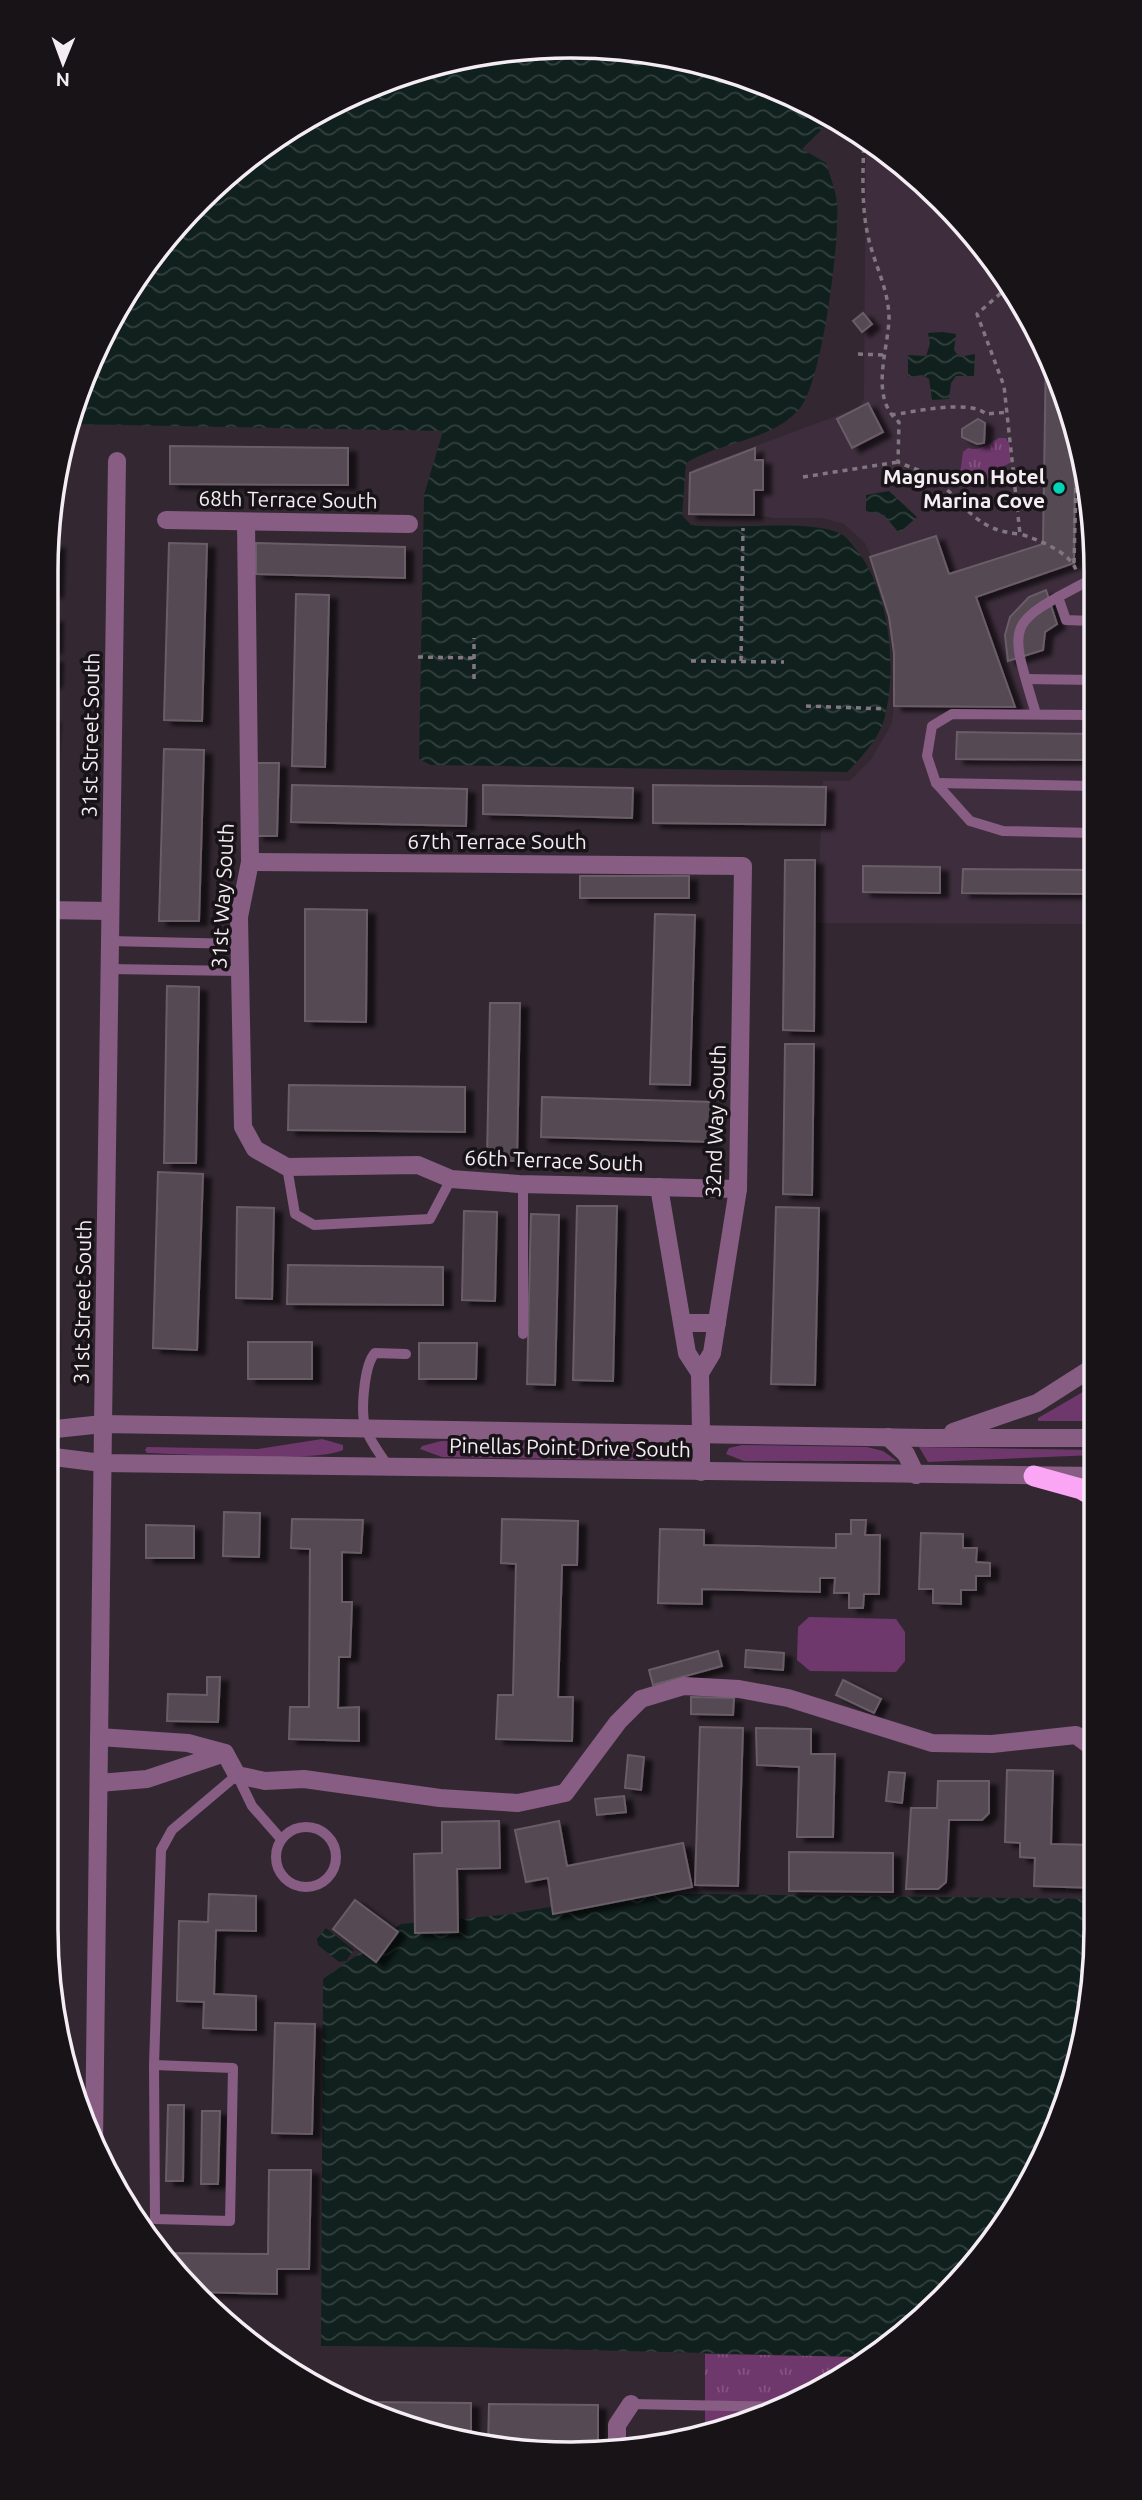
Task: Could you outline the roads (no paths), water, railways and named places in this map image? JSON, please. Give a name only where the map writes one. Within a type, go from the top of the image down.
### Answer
[{"type":"highway","points":[[1034,1476],[1084,1491]]},
{"type":"street","name":"31st Street South","points":[[94,2118],[117,461]]},
{"type":"street","name":"68th Terrace South","points":[[166,520],[409,524]]},
{"type":"street","name":"31st Way South","points":[[246,522],[250,862],[239,917],[243,1127],[255,1149],[286,1167]]},
{"type":"street","name":"67th Terrace South","points":[[250,862],[743,866]]},
{"type":"street","name":"32nd Way South","points":[[701,1472],[700,1373],[712,1353],[738,1189],[743,866]]},
{"type":"street","points":[[58,910],[109,911]]},
{"type":"street","name":"66th Terrace South","points":[[286,1167],[418,1165],[451,1179],[523,1184],[738,1189]]},
{"type":"street","name":"32nd Way South","points":[[659,1187],[687,1353],[700,1373]]},
{"type":"street","points":[[682,1323],[717,1323]]},
{"type":"street","points":[[926,1438],[984,1423],[1024,1408],[1084,1374]]},
{"type":"street","name":"Pinellas Point Drive South","points":[[58,1429],[103,1424],[926,1438],[1084,1438]]},
{"type":"street","points":[[888,1437],[906,1454],[916,1475]]},
{"type":"street","name":"Pinellas Point Drive South","points":[[58,1458],[102,1463],[1084,1476]]},
{"type":"street","points":[[99,1737],[188,1743],[225,1753],[237,1775],[265,1781],[304,1779],[440,1798],[518,1803],[565,1793],[618,1722],[641,1699],[684,1686],[739,1689],[788,1698],[932,1743],[992,1744],[1076,1735],[1084,1741]]},
{"type":"street","points":[[99,1783],[148,1779],[225,1753]]},
{"type":"street","points":[[617,2440],[617,2425],[631,2404]]},
{"type":"lane","points":[[1036,714],[1016,648],[1021,624],[1031,611],[1084,584]]},
{"type":"lane","points":[[1058,597],[1066,620],[1084,621]]},
{"type":"lane","points":[[1026,679],[1084,680]]},
{"type":"lane","points":[[1084,715],[952,715],[932,726],[927,756],[936,783],[970,821],[1003,831],[1084,833]]},
{"type":"lane","points":[[936,783],[1084,786]]},
{"type":"lane","points":[[109,941],[240,944]]},
{"type":"lane","points":[[109,969],[240,971]]},
{"type":"lane","points":[[286,1167],[295,1214],[314,1225],[430,1219],[451,1179]]},
{"type":"lane","points":[[523,1184],[523,1334]]},
{"type":"lane","points":[[389,1468],[365,1428],[368,1361],[375,1353],[405,1354]]},
{"type":"lane","points":[[154,2065],[233,2068],[230,2221],[155,2219],[154,2065],[161,1850],[172,1830],[237,1775],[252,1806],[281,1839]]},
{"type":"lane","points":[[306,1826],[324,1832],[331,1839],[337,1857],[330,1877],[322,1883],[302,1887],[283,1878],[276,1859],[281,1839],[297,1828],[306,1826]]},
{"type":"lane","points":[[631,2404],[758,2407]]},
{"type":"water","points":[[605,59],[638,62],[704,75],[767,97],[825,126],[802,149],[826,163],[837,204],[836,248],[828,310],[808,394],[800,408],[776,427],[686,463],[682,515],[691,525],[825,529],[839,533],[854,547],[876,584],[888,630],[888,700],[878,735],[847,772],[431,765],[419,759],[424,495],[443,431],[79,424],[97,375],[127,314],[144,286],[185,233],[233,185],[286,144],[375,97],[438,75],[504,62]]},
{"type":"water","points":[[928,333],[956,334],[954,350],[959,357],[975,354],[974,376],[956,376],[951,383],[949,399],[932,400],[929,379],[922,375],[908,377],[908,355],[926,356],[930,344]]},
{"type":"water","points":[[889,491],[917,517],[899,533],[884,515],[866,511],[866,495]]},
{"type":"water","points":[[635,1893],[1084,1899],[1080,1996],[1067,2062],[1057,2094],[1031,2156],[998,2214],[934,2292],[855,2357],[321,2346],[323,1979],[401,1924],[502,1915]]},
{"type":"water","points":[[326,1928],[354,1950],[346,1961],[339,1962],[318,1945],[317,1939]]},
{"type":"place","name":"Magnuson Hotel Marina Cove","points":[[1059,488]]}]
